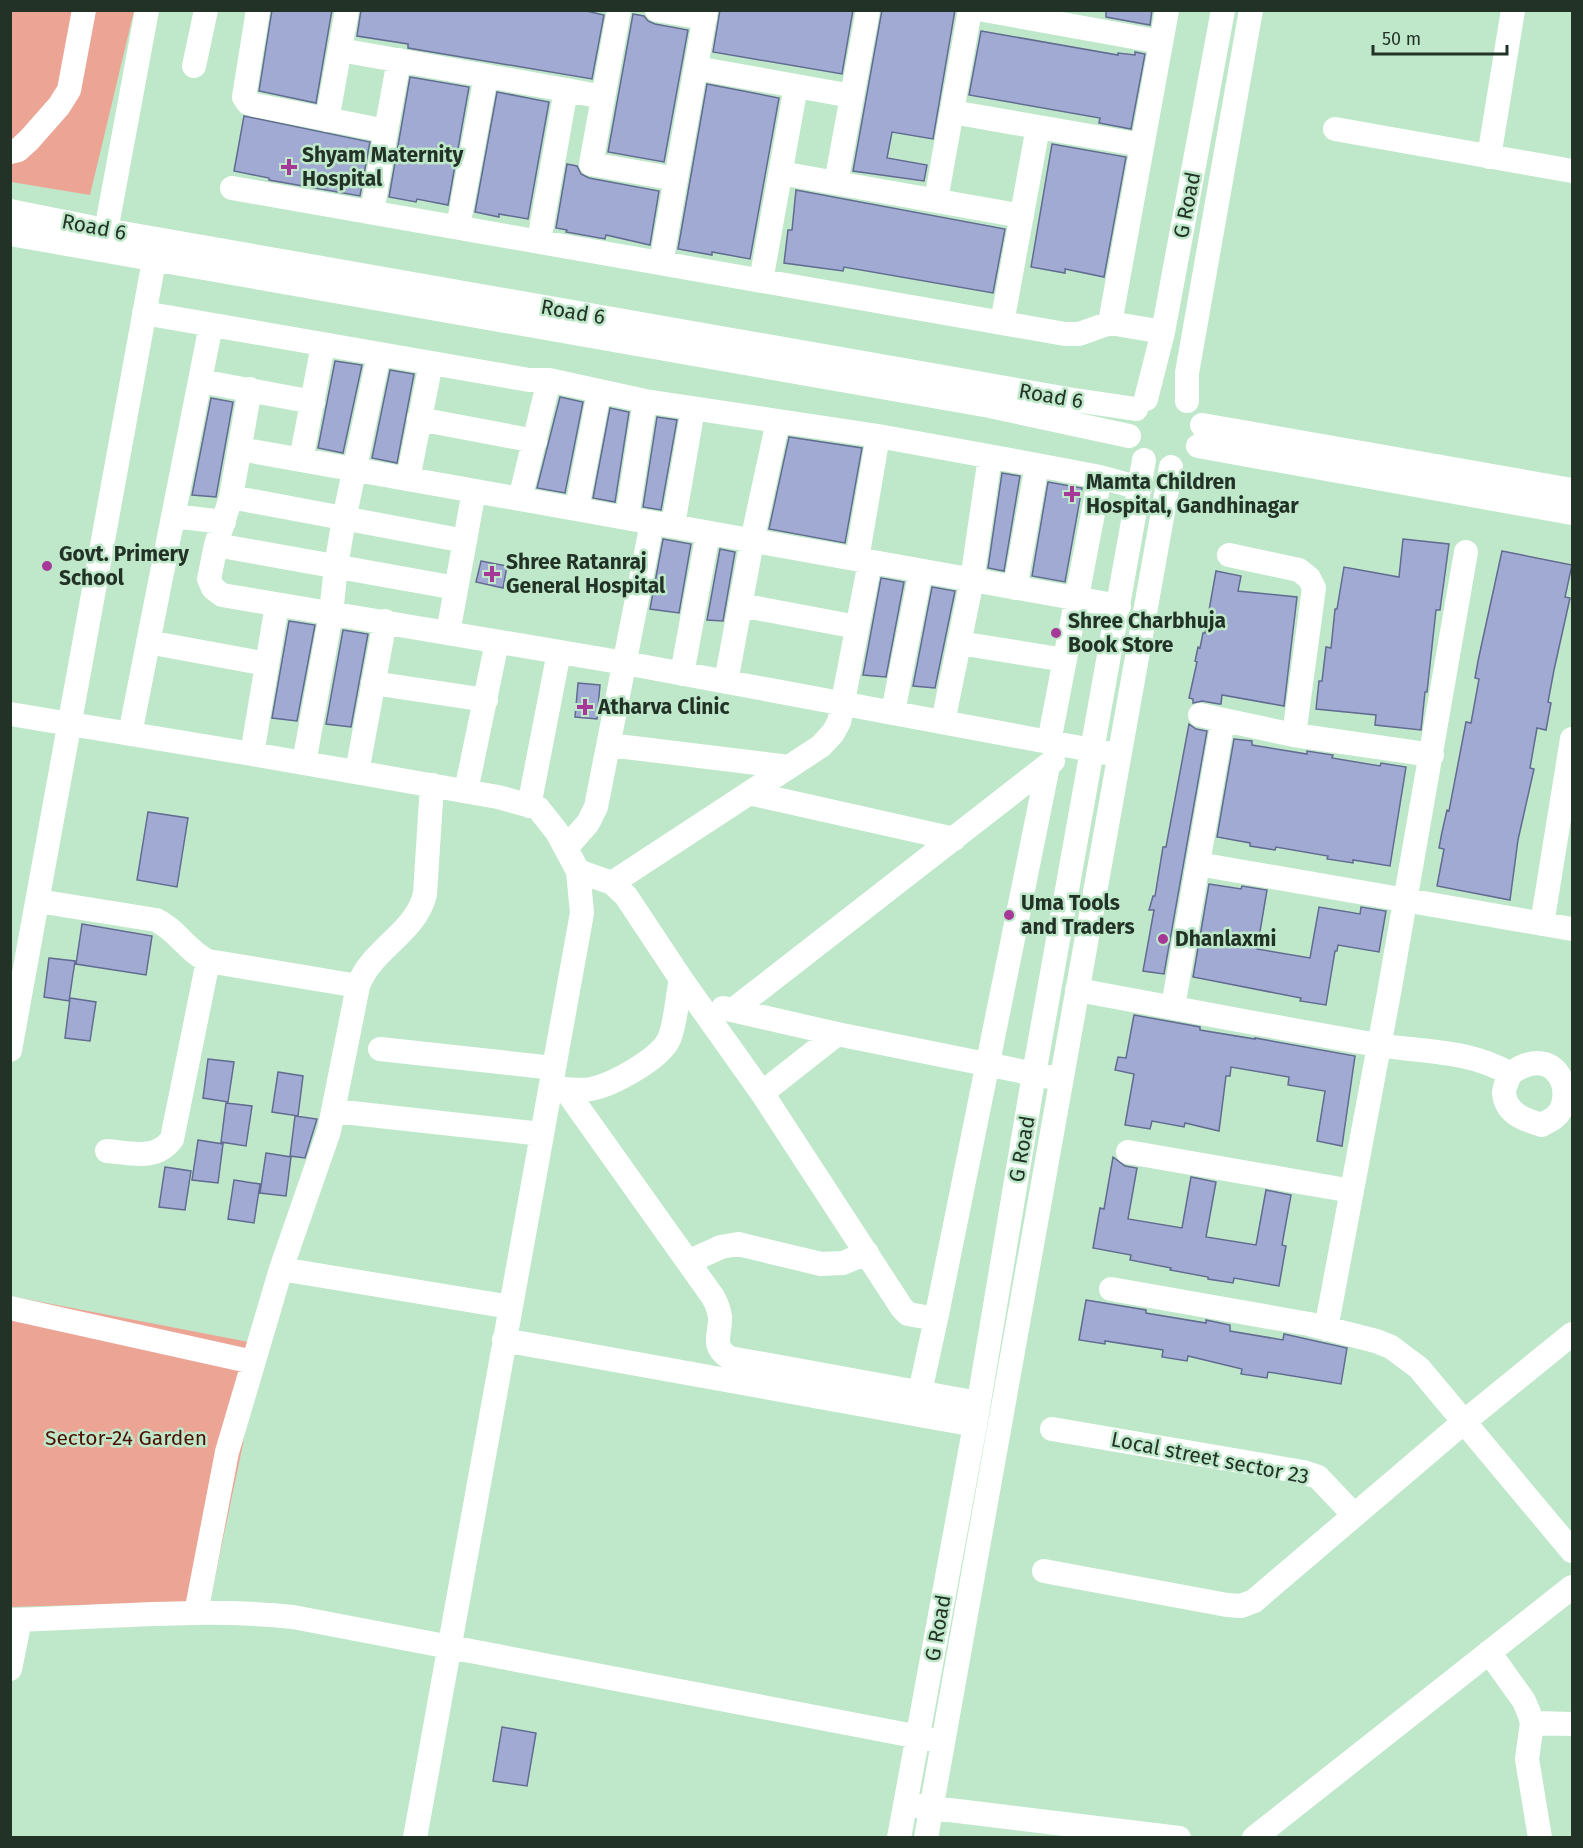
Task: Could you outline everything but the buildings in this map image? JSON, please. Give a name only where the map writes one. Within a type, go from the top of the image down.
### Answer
[{"type":"street","points":[[10,152],[18,150],[29,140],[59,106],[69,90],[84,10]]},
{"type":"street","points":[[104,240],[147,10]]},
{"type":"street","points":[[194,66],[206,10]]},
{"type":"street","points":[[258,10],[244,91],[248,103],[387,131]]},
{"type":"street","points":[[327,120],[347,10]]},
{"type":"street","points":[[591,164],[619,10]]},
{"type":"street","points":[[657,10],[706,14],[660,263]]},
{"type":"street","points":[[836,183],[868,10]]},
{"type":"street","points":[[936,200],[970,10]]},
{"type":"street","points":[[984,10],[1060,17],[1161,42]]},
{"type":"street","points":[[1110,323],[1167,10]]},
{"type":"street","name":"G Road","points":[[1141,404],[1163,332],[1223,10]]},
{"type":"street","name":"G Road","points":[[1187,400],[1187,373],[1251,10]]},
{"type":"street","points":[[1489,157],[1513,10]]},
{"type":"street","points":[[340,50],[603,97]]},
{"type":"street","points":[[372,212],[399,60]]},
{"type":"street","points":[[696,68],[852,96]]},
{"type":"street","points":[[458,227],[486,76]]},
{"type":"street","points":[[761,281],[796,86]]},
{"type":"street","points":[[539,241],[566,90]]},
{"type":"street","points":[[952,112],[1142,145]]},
{"type":"street","points":[[1002,323],[1038,127]]},
{"type":"street","points":[[1335,129],[1572,171]]},
{"type":"street","points":[[554,157],[676,179]]},
{"type":"street","points":[[781,173],[1022,216]]},
{"type":"street","points":[[232,188],[1065,334],[1079,334],[1110,323],[1163,332]]},
{"type":"street","name":"Road 6","points":[[10,211],[104,240]]},
{"type":"street","name":"Road 6","points":[[10,234],[104,240],[1068,399],[1141,404]]},
{"type":"street","points":[[10,1050],[156,249]]},
{"type":"street","name":"Road 6","points":[[156,249],[990,406],[1129,436]]},
{"type":"street","points":[[144,314],[529,380],[549,380],[599,392],[693,409],[878,436],[1100,477],[1140,488]]},
{"type":"street","points":[[130,734],[211,325]]},
{"type":"street","points":[[301,460],[323,345]]},
{"type":"street","points":[[304,763],[332,614],[336,566],[344,519],[379,354]]},
{"type":"street","points":[[408,479],[431,363]]},
{"type":"street","points":[[520,499],[549,380]]},
{"type":"street","points":[[200,381],[313,402]]},
{"type":"street","points":[[250,389],[231,497],[216,545],[209,579],[213,588],[222,595],[625,663],[1119,755]]},
{"type":"street","points":[[577,508],[599,392]]},
{"type":"street","points":[[1160,394],[1174,394],[1187,400],[1197,411],[1200,435],[1196,452],[1185,462],[1172,467],[1157,466],[1144,460],[1134,450],[1129,436],[1130,422],[1141,404],[1160,394]]},
{"type":"street","points":[[627,518],[645,401]]},
{"type":"street","points":[[566,848],[588,823],[596,807],[625,663],[693,409]]},
{"type":"street","points":[[419,419],[535,441]]},
{"type":"street","points":[[726,682],[752,541],[778,422]]},
{"type":"street","points":[[1200,435],[1572,490]]},
{"type":"street","points":[[1200,435],[1572,513]]},
{"type":"street","points":[[612,883],[821,746],[833,733],[839,722],[857,627],[878,436]]},
{"type":"street","points":[[240,449],[1119,606]]},
{"type":"street","points":[[943,722],[972,580],[990,457]]},
{"type":"street","name":"G Road","points":[[899,1838],[977,1414],[1034,1074],[1083,748],[1119,606],[1144,460]]},
{"type":"street","points":[[1016,588],[1037,465]]},
{"type":"street","name":"G Road","points":[[926,1838],[1172,467]]},
{"type":"street","points":[[1049,742],[1100,477]]},
{"type":"street","points":[[448,633],[474,491]]},
{"type":"street","points":[[231,497],[465,541]]},
{"type":"street","points":[[173,516],[224,522]]},
{"type":"street","points":[[682,674],[708,533]]},
{"type":"street","points":[[216,545],[456,588]]},
{"type":"street","points":[[1326,1329],[1380,1045],[1466,552]]},
{"type":"street","points":[[1229,555],[1299,570],[1309,578],[1314,588],[1294,735]]},
{"type":"street","points":[[892,712],[921,571]]},
{"type":"street","points":[[252,754],[277,605]]},
{"type":"street","points":[[740,605],[857,627]]},
{"type":"street","points":[[357,772],[385,621]]},
{"type":"street","points":[[148,642],[267,664]]},
{"type":"street","points":[[466,791],[497,642]]},
{"type":"street","points":[[959,643],[1065,660]]},
{"type":"street","points":[[529,806],[559,652]]},
{"type":"street","points":[[373,683],[486,700]]},
{"type":"street","points":[[10,714],[466,791],[538,808],[557,832],[578,871],[582,913],[556,1082],[542,1134],[415,1838]]},
{"type":"street","points":[[1173,1007],[1198,864],[1212,717],[1294,735],[1432,755]]},
{"type":"street","points":[[1542,924],[1568,796],[1572,739]]},
{"type":"street","points":[[609,745],[789,767]]},
{"type":"street","points":[[733,1010],[1048,766],[1083,748]]},
{"type":"street","points":[[920,1392],[1048,766]]},
{"type":"street","points":[[196,1613],[227,1452],[281,1269],[329,1131],[358,986],[367,967],[416,917],[422,906],[425,894],[432,785]]},
{"type":"street","points":[[749,793],[954,839]]},
{"type":"street","points":[[1198,864],[1572,929]]},
{"type":"street","points":[[578,871],[612,883],[627,896],[681,979],[762,1093],[908,1314],[936,1319]]},
{"type":"street","points":[[38,901],[156,920],[165,924],[193,952],[208,961],[358,986]]},
{"type":"street","points":[[107,1151],[154,1154],[165,1148],[172,1139],[208,961]]},
{"type":"street","points":[[380,1049],[588,1089],[601,1086],[653,1057],[664,1048],[669,1038],[681,979]]},
{"type":"street","points":[[1077,990],[1380,1045],[1469,1057],[1510,1074]]},
{"type":"street","points":[[697,1002],[837,1034],[1061,1080]]},
{"type":"street","points":[[762,1093],[837,1034]]},
{"type":"street","points":[[556,1082],[713,1297],[720,1319],[717,1337],[723,1354],[730,1358],[920,1392],[977,1414]]},
{"type":"street","points":[[334,1111],[542,1134]]},
{"type":"street","points":[[1128,1152],[1352,1191]]},
{"type":"street","points":[[688,1262],[721,1247],[738,1244],[821,1264],[843,1263],[867,1253]]},
{"type":"street","points":[[281,1269],[510,1307]]},
{"type":"street","points":[[1111,1289],[1326,1329],[1391,1347],[1419,1368],[1465,1420],[1572,1551]]},
{"type":"street","points":[[10,1308],[253,1362]]},
{"type":"street","points":[[1044,1571],[1227,1605],[1241,1606],[1254,1601],[1465,1420],[1572,1334]]},
{"type":"street","points":[[504,1340],[977,1414]]},
{"type":"street","name":"Local street sector 23","points":[[1052,1429],[1303,1472],[1318,1477],[1354,1515]]},
{"type":"street","points":[[1254,1838],[1572,1587]]},
{"type":"street","points":[[10,1669],[15,1620],[251,1612],[293,1617],[943,1742]]},
{"type":"street","points":[[1490,1652],[1524,1701],[1532,1723],[1527,1759],[1540,1838]]},
{"type":"street","points":[[1532,1723],[1572,1724]]},
{"type":"street","points":[[906,1804],[1179,1838]]},
{"type":"green space","points":[[10,11],[134,11],[90,195],[11,182]]},
{"type":"green space","name":"Sector-24 Garden","points":[[10,1296],[254,1343],[243,1444],[210,1601],[11,1607]]},
{"type":"place","name":"Shyam Maternity Hospital","points":[[289,167]]},
{"type":"place","name":"Mamta Children Hospital, Gandhinagar","points":[[1072,494]]},
{"type":"place","name":"Govt. Primery School","points":[[47,566]]},
{"type":"place","name":"Shree Ratanraj General Hospital","points":[[492,574]]},
{"type":"place","name":"Shree Charbhuja Book Store","points":[[1056,633]]},
{"type":"place","name":"Atharva Clinic","points":[[585,707]]},
{"type":"place","name":"Uma Tools and Traders","points":[[1009,915]]},
{"type":"place","name":"Dhanlaxmi","points":[[1163,939]]}]
